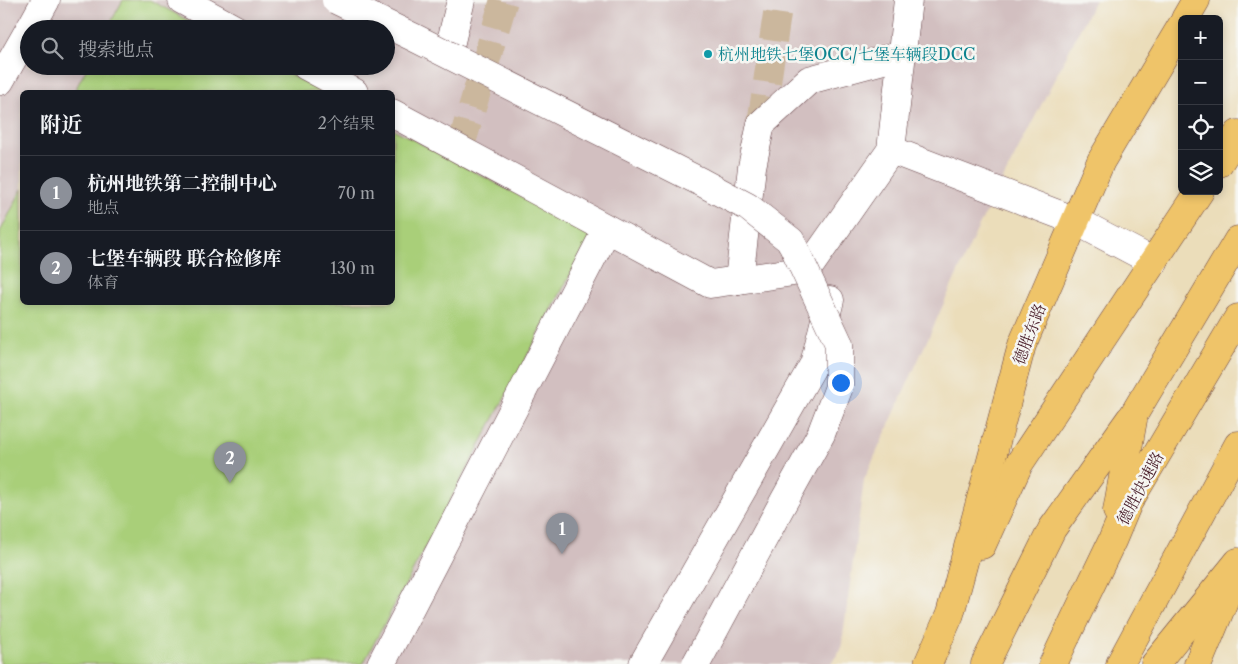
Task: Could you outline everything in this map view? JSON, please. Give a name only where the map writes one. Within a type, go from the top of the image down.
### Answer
[{"type":"main road","points":[[1187,15],[1196,0]]},
{"type":"main road","name":"德胜东路","points":[[928,664],[950,614],[1022,345],[1101,162],[1178,32]]},
{"type":"main road","points":[[1223,157],[1238,134]]},
{"type":"main road","points":[[950,614],[1019,464],[1197,195]]},
{"type":"main road","points":[[986,664],[1052,530],[1134,414],[1238,240]]},
{"type":"main road","name":"德胜快速路","points":[[1053,664],[1112,541],[1128,503],[1238,318]]},
{"type":"main road","points":[[1112,541],[1134,414]]},
{"type":"main road","points":[[1120,664],[1238,445]]},
{"type":"main road","points":[[1155,664],[1238,562]]},
{"type":"main road","points":[[1198,664],[1238,566]]},
{"type":"street","points":[[34,20],[46,0]]},
{"type":"street","points":[[182,0],[219,20]]},
{"type":"street","points":[[336,0],[377,20]]},
{"type":"street","points":[[448,54],[462,0]]},
{"type":"street","points":[[395,115],[710,284],[807,270],[891,150],[908,0]]},
{"type":"street","points":[[395,28],[748,207],[791,241],[839,344],[839,386],[822,434],[696,664]]},
{"type":"street","points":[[0,81],[20,45]]},
{"type":"street","points":[[740,280],[752,167],[761,124],[809,80],[902,55]]},
{"type":"street","points":[[323,75],[350,90]]},
{"type":"street","points":[[891,150],[1076,221],[1154,262]]},
{"type":"street","points":[[381,664],[607,229]]},
{"type":"street","points":[[643,664],[814,364],[830,301],[807,270]]},
{"type":"shaded area","points":[[0,0],[1095,0],[977,230],[864,480],[841,650],[830,664],[0,664]]},
{"type":"green space","points":[[123,0],[150,0],[187,20],[112,20]]},
{"type":"green space","points":[[83,75],[291,75],[320,90],[75,90]]},
{"type":"green space","points":[[395,130],[592,234],[363,664],[0,664],[0,232],[20,193],[20,305],[395,305]]},
{"type":"tunnel","points":[[460,149],[504,0]]},
{"type":"tunnel","points":[[761,124],[779,0]]},
{"type":"place","name":"杭州地铁七堡OCC/七堡车辆段DCC","points":[[708,54]]},
{"type":"place","name":"七堡车辆段 联合检修库","points":[[230,483]]},
{"type":"place","name":"杭州地铁第二控制中心","points":[[562,554]]}]
